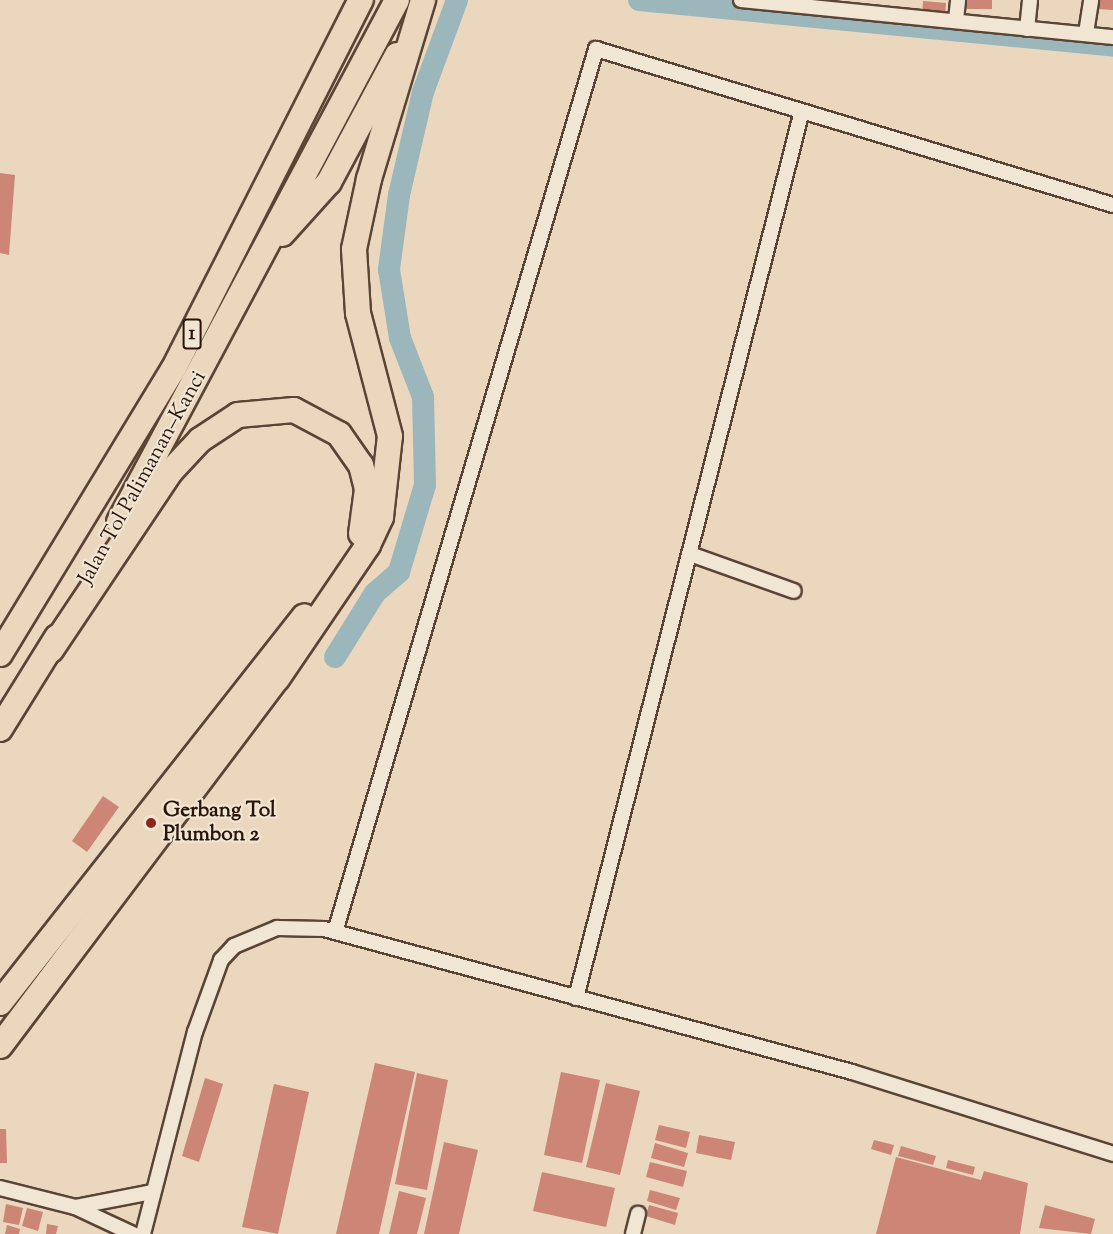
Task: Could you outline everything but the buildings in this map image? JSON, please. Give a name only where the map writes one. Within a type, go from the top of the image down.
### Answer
[{"type":"highway","name":"Jalan Tol Palimanan–Kanci","points":[[0,654],[173,370],[361,0]]},
{"type":"highway","name":"Jalan Tol Palimanan–Kanci","points":[[0,729],[51,650],[397,0]]},
{"type":"highway","points":[[263,251],[329,182],[411,30],[423,0]]},
{"type":"highway","points":[[0,1046],[277,679],[368,545],[381,517],[390,436],[358,313],[354,249],[411,30]]},
{"type":"highway","points":[[0,1003],[346,563],[368,509],[361,465],[350,448],[324,424],[294,410],[257,410],[226,422],[171,471],[51,650]]},
{"type":"highway","points":[[0,1032],[26,1011]]},
{"type":"street","points":[[741,0],[890,6],[956,20],[1027,29],[1086,33],[1113,38]]},
{"type":"street","points":[[956,20],[958,0]]},
{"type":"street","points":[[1027,29],[1030,0]]},
{"type":"street","points":[[1086,33],[1091,0]]},
{"type":"street","points":[[335,932],[596,49],[1113,205]]},
{"type":"street","points":[[576,998],[802,111]]},
{"type":"street","points":[[690,554],[794,591]]},
{"type":"street","points":[[144,1234],[152,1192],[220,960],[234,946],[277,928],[335,932],[852,1072],[1113,1154]]},
{"type":"street","points":[[0,1188],[75,1208],[133,1234]]},
{"type":"street","points":[[75,1208],[152,1192]]},
{"type":"street","points":[[633,1234],[638,1214]]},
{"type":"waterway","points":[[335,657],[375,593],[399,572],[425,485],[423,397],[400,338],[389,269],[399,195],[423,92],[457,0]]},
{"type":"waterway","points":[[639,0],[1113,46]]},
{"type":"place","name":"Gerbang Tol Plumbon 2","points":[[151,823]]}]
